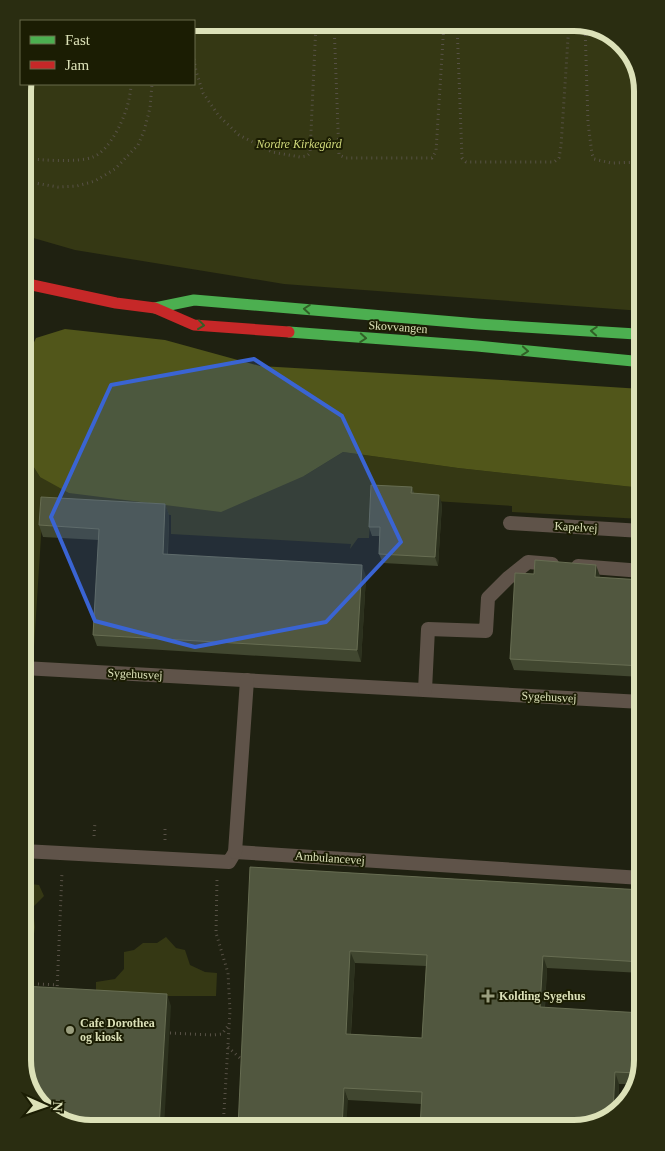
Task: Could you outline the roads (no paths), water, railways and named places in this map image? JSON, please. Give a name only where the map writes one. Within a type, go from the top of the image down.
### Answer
[{"type":"street","name":"Skovvangen","points":[[31,286],[116,303],[156,308],[194,325],[634,360]]},
{"type":"street","name":"Skovvangen","points":[[156,308],[194,300],[478,324],[634,334]]},
{"type":"lane","name":"Kapelvej","points":[[510,523],[634,531]]},
{"type":"lane","points":[[425,690],[428,629],[486,631],[488,598],[528,562],[634,570]]},
{"type":"lane","name":"Sygehusvej","points":[[31,668],[634,702]]},
{"type":"lane","points":[[31,852],[229,862],[235,852],[247,680]]},
{"type":"lane","name":"Ambulancevej","points":[[235,852],[634,877]]},
{"type":"place","name":"Kolding Sygehus","points":[[488,996]]},
{"type":"place","name":"Cafe Dorothea og kiosk","points":[[70,1030]]},
{"type":"park label","name":"Nordre Kirkegård","points":[[299,144]]}]
